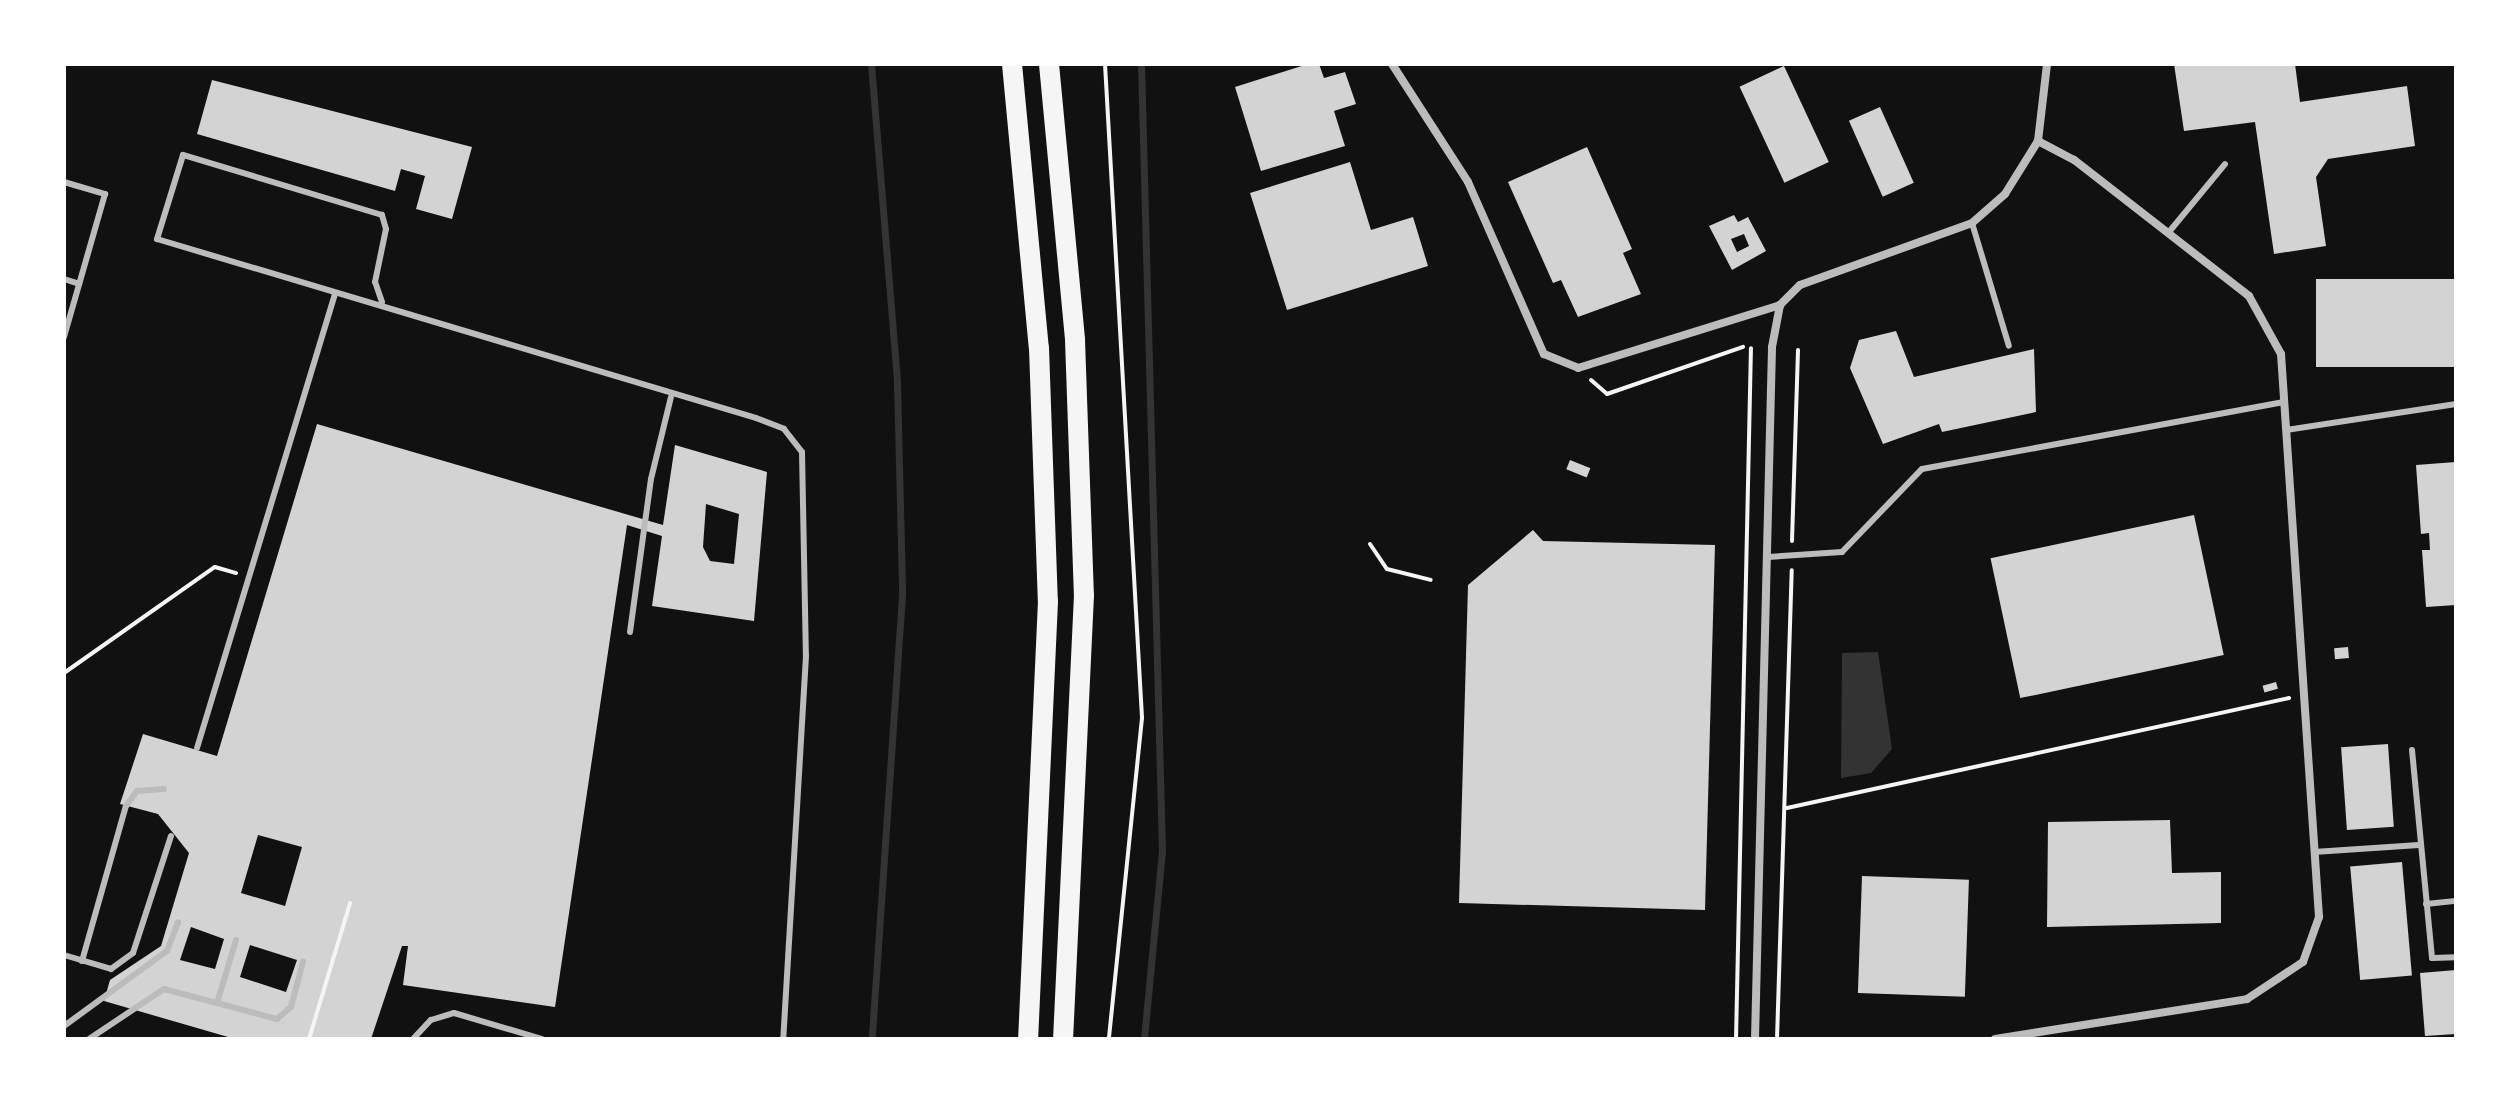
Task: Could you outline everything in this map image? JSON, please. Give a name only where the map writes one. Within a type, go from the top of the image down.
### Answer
[{"type":"main road","points":[[1012,64],[1039,348],[1048,601],[1028,1039]]},
{"type":"main road","points":[[1049,64],[1075,340],[1084,595],[1063,1039]]},
{"type":"street","points":[[1392,64],[1468,182],[1544,354],[1578,368],[1780,305],[1800,285],[1972,223],[2005,194],[2038,141],[2047,64]]},
{"type":"street","points":[[1995,1039],[2247,999],[2277,984],[2303,962],[2319,917],[2281,354],[2249,296],[2169,232],[2038,141]]},
{"type":"street","points":[[1755,1039],[1772,347],[1780,305]]},
{"type":"lane","points":[[382,302],[375,282],[386,229],[382,215],[183,155],[157,239],[335,294],[382,302],[403,316],[784,429],[802,452],[806,656],[783,1039]]},
{"type":"lane","points":[[2169,232],[2225,164]]},
{"type":"lane","points":[[64,182],[105,194],[64,337]]},
{"type":"lane","points":[[1972,223],[2009,346]]},
{"type":"lane","points":[[64,279],[79,284]]},
{"type":"lane","points":[[197,748],[335,294]]},
{"type":"lane","points":[[630,632],[651,479],[671,397]]},
{"type":"lane","points":[[1768,557],[1842,552],[1857,543],[1922,469],[2284,402]]},
{"type":"lane","points":[[2286,430],[2456,404]]},
{"type":"lane","points":[[2412,750],[2432,958],[2456,957]]},
{"type":"lane","points":[[82,961],[126,806],[137,791],[164,789]]},
{"type":"lane","points":[[64,955],[111,969],[133,953],[171,836]]},
{"type":"lane","points":[[2314,852],[2419,845]]},
{"type":"lane","points":[[2426,904],[2456,901]]},
{"type":"lane","points":[[64,1026],[167,951],[178,922]]},
{"type":"lane","points":[[217,1003],[236,940]]},
{"type":"lane","points":[[89,1039],[164,989],[268,1019],[286,1016],[303,962]]},
{"type":"lane","points":[[413,1039],[431,1020],[454,1013],[542,1039]]},
{"type":"path","points":[[1105,64],[1142,718],[1109,1039]]},
{"type":"path","points":[[1578,368],[1607,394],[1743,347]]},
{"type":"path","points":[[1736,1039],[1751,348]]},
{"type":"path","points":[[1777,1039],[1787,808],[1798,350]]},
{"type":"path","points":[[1370,544],[1387,569],[1431,580]]},
{"type":"path","points":[[64,673],[215,567],[242,574]]},
{"type":"path","points":[[1787,808],[2302,695]]},
{"type":"path","points":[[309,1039],[350,903]]},
{"type":"shaded area","points":[[1878,652],[1892,749],[1871,773],[1841,778],[1842,653]]},
{"type":"building","points":[[1308,64],[1319,64],[1324,78],[1345,72],[1356,104],[1334,111],[1345,146],[1261,171],[1235,87]]},
{"type":"building","points":[[2174,64],[2295,64],[2300,102],[2407,86],[2415,146],[2328,159],[2316,177],[2326,246],[2274,254],[2255,122],[2184,131]]},
{"type":"building","points":[[1784,66],[1829,162],[1784,183],[1740,87]]},
{"type":"building","points":[[212,80],[472,147],[452,219],[416,209],[425,176],[401,169],[395,191],[197,134]]},
{"type":"building","points":[[1880,107],[1914,183],[1883,197],[1849,121]]},
{"type":"building","points":[[1587,147],[1632,249],[1623,253],[1641,294],[1578,317],[1561,280],[1553,283],[1508,182]]},
{"type":"building","points":[[1350,162],[1371,230],[1413,217],[1428,266],[1287,310],[1250,193]]},
{"type":"building","points":[[1734,215],[1738,222],[1748,217],[1766,251],[1732,270],[1709,226]],"holes":[[[1744,234],[1749,246],[1737,252],[1731,239]]]},
{"type":"building","points":[[2316,279],[2456,279],[2456,367],[2316,367]]},
{"type":"building","points":[[1896,331],[1914,377],[2034,349],[2036,412],[1942,432],[1939,424],[1883,444],[1850,368],[1859,340]]},
{"type":"building","points":[[317,424],[663,525],[675,445],[767,472],[754,621],[652,606],[662,536],[627,525],[555,1007],[403,985],[408,946],[402,946],[371,1039],[235,1039],[104,1001],[110,980],[161,946],[189,853],[158,814],[120,804],[143,734],[217,756]],"holes":[[[706,504],[739,514],[734,564],[710,561],[703,547]],[[258,835],[302,847],[285,906],[241,893]],[[191,927],[224,939],[215,969],[180,960]],[[250,945],[297,960],[286,992],[240,977]]]},
{"type":"building","points":[[1570,460],[1590,468],[1587,478],[1566,469]]},
{"type":"building","points":[[2456,462],[2456,605],[2426,607],[2422,550],[2430,550],[2429,533],[2421,534],[2416,465]]},
{"type":"building","points":[[2194,515],[2224,655],[2020,698],[1991,558]]},
{"type":"building","points":[[1533,530],[1543,541],[1715,545],[1705,910],[1459,903],[1468,585]]},
{"type":"building","points":[[2348,647],[2349,658],[2335,659],[2334,648]]},
{"type":"building","points":[[2276,682],[2278,689],[2264,693],[2263,686]]},
{"type":"building","points":[[2388,744],[2394,827],[2347,830],[2341,747]]},
{"type":"building","points":[[2170,820],[2172,873],[2221,872],[2221,923],[2047,927],[2048,822]]},
{"type":"building","points":[[2402,862],[2412,976],[2360,980],[2350,867]]},
{"type":"building","points":[[1862,876],[1969,880],[1965,997],[1858,993]]},
{"type":"building","points":[[2456,970],[2456,1034],[2425,1036],[2420,973]]},
{"type":"waterway","points":[[871,64],[897,383],[902,595],[872,1039]]},
{"type":"waterway","points":[[1141,64],[1162,851],[1144,1039]]}]
